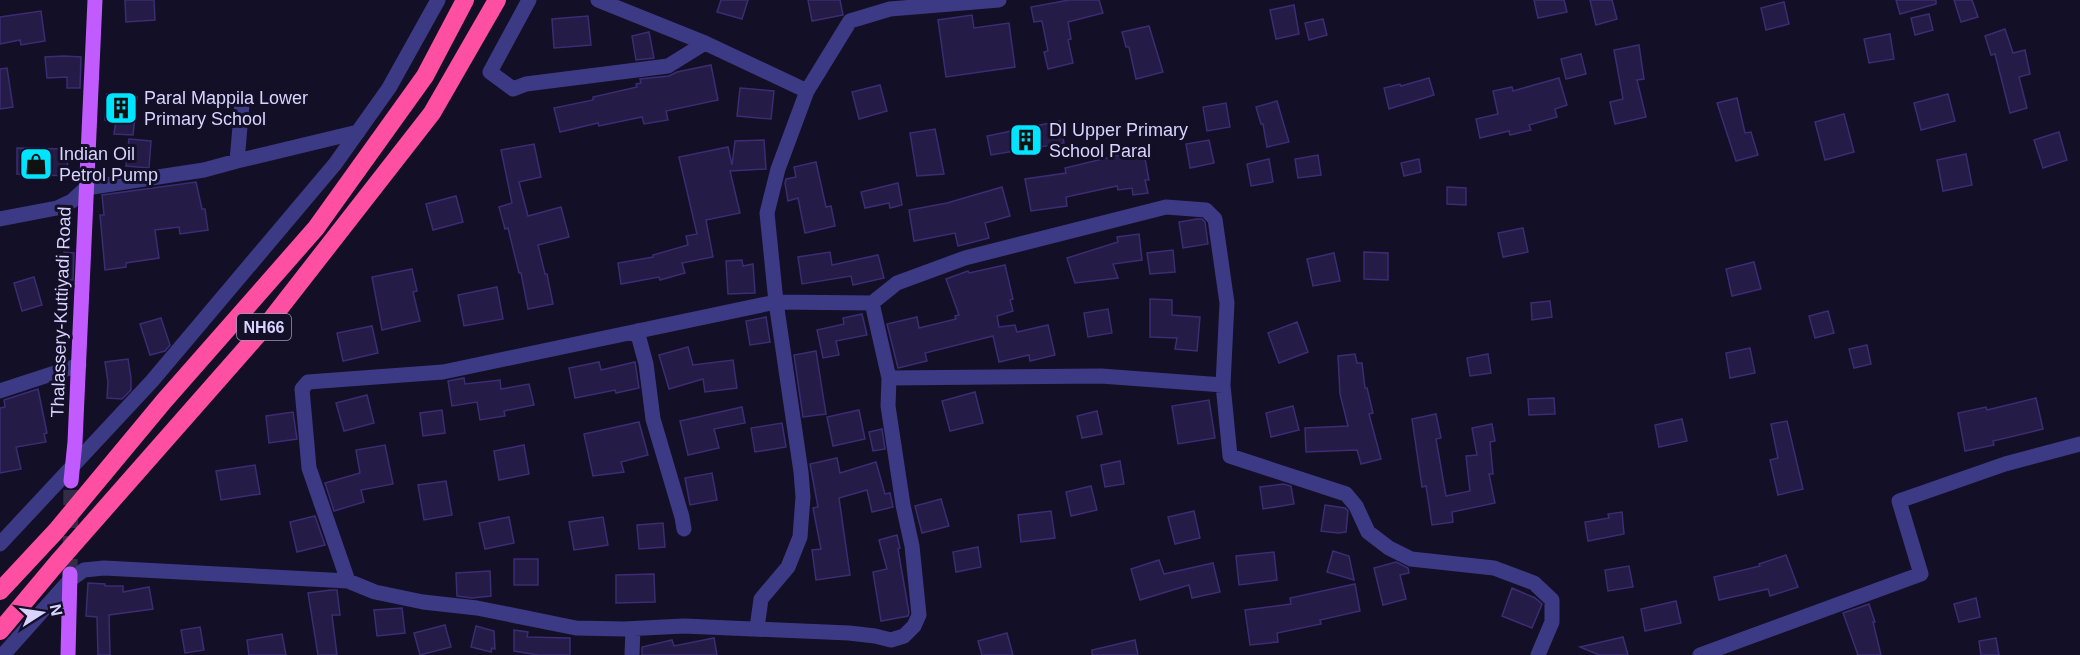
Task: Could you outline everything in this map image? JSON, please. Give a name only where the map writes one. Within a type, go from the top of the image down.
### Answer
[{"type":"highway","name":"NH66","points":[[0,591],[56,531],[164,401],[316,228],[425,76],[465,0]]},
{"type":"highway","name":"NH66","points":[[0,631],[269,322],[432,112],[497,0]]},
{"type":"main road","name":"Thalassery-Kuttiyadi Road","points":[[72,474],[95,0]]},
{"type":"main road","points":[[68,655],[70,577]]},
{"type":"street","points":[[0,544],[72,474],[335,164],[389,88],[438,0]]},
{"type":"street","points":[[529,0],[490,72],[513,89],[526,84],[668,66],[705,43]]},
{"type":"street","points":[[598,0],[705,43],[807,91]]},
{"type":"street","points":[[758,628],[760,599],[788,567],[800,537],[803,496],[801,472],[776,302],[767,213],[778,169],[807,91],[850,21],[890,9],[999,0]]},
{"type":"street","points":[[237,161],[242,105]]},
{"type":"street","points":[[0,219],[57,208],[72,201],[86,188],[204,170],[358,132]]},
{"type":"street","points":[[348,581],[309,468],[302,389],[308,382],[443,372],[776,302],[872,303],[897,283],[965,258],[1166,207],[1206,210],[1215,219],[1227,303],[1223,385],[1230,456],[1346,494],[1356,506],[1368,532],[1389,548],[1412,559],[1494,568],[1534,583],[1552,600],[1552,622],[1538,655]]},
{"type":"street","points":[[3,655],[70,577],[84,570],[104,568],[348,581],[375,592],[423,602],[477,608],[576,628],[684,626],[849,633],[891,640],[904,636],[914,626],[919,615],[917,583],[888,406],[889,378],[872,303]]},
{"type":"street","points":[[638,332],[646,364],[652,419],[684,529]]},
{"type":"street","points":[[0,391],[79,365]]},
{"type":"street","points":[[889,378],[1101,376],[1223,385]]},
{"type":"street","points":[[1700,655],[1921,574],[1899,501],[2004,464],[2080,444]]},
{"type":"street","points":[[632,655],[633,628]]},
{"type":"building","points":[[125,0],[154,0],[155,20],[126,22]]},
{"type":"building","points":[[721,0],[748,0],[742,19],[717,12]]},
{"type":"building","points":[[808,0],[840,0],[843,15],[812,21]]},
{"type":"building","points":[[1069,0],[1099,0],[1103,13],[1068,22],[1071,39],[1068,40],[1073,63],[1048,69],[1044,52],[1048,51],[1042,21],[1034,22],[1031,7]]},
{"type":"building","points":[[1534,0],[1564,0],[1567,12],[1538,18]]},
{"type":"building","points":[[1590,0],[1612,0],[1617,19],[1596,25]]},
{"type":"building","points":[[1896,0],[1936,0],[1936,4],[1900,14]]},
{"type":"building","points":[[1954,0],[1972,0],[1978,17],[1961,22]]},
{"type":"building","points":[[1784,2],[1789,24],[1766,30],[1761,8]]},
{"type":"building","points":[[1294,5],[1299,34],[1276,39],[1270,10]]},
{"type":"building","points":[[41,11],[45,41],[21,45],[20,40],[0,44],[0,17]]},
{"type":"building","points":[[1929,14],[1933,30],[1915,35],[1911,18]]},
{"type":"building","points":[[972,15],[974,28],[1009,23],[1015,67],[946,77],[938,20]]},
{"type":"building","points":[[588,16],[591,45],[554,48],[552,19]]},
{"type":"building","points":[[1323,19],[1327,35],[1309,40],[1305,23]]},
{"type":"building","points":[[1149,26],[1163,72],[1136,79],[1129,47],[1126,47],[1122,32]]},
{"type":"building","points":[[2005,29],[2013,53],[2025,50],[2030,74],[2019,77],[2027,108],[2010,113],[1995,54],[1991,55],[1985,36]]},
{"type":"building","points":[[649,32],[654,58],[636,60],[632,36]]},
{"type":"building","points":[[1890,34],[1894,59],[1869,63],[1864,39]]},
{"type":"building","points":[[1639,45],[1644,79],[1637,80],[1646,117],[1615,124],[1610,102],[1623,99],[1614,50]]},
{"type":"building","points":[[1581,54],[1586,74],[1566,79],[1561,59]]},
{"type":"building","points":[[45,57],[81,57],[80,88],[67,88],[67,77],[47,78]]},
{"type":"building","points":[[711,65],[718,100],[666,111],[668,120],[644,124],[642,117],[599,126],[598,123],[560,132],[554,108],[593,100],[593,97],[637,87],[636,84],[641,83],[640,79],[669,76],[677,72]]},
{"type":"building","points":[[7,68],[13,107],[0,109],[0,69]]},
{"type":"building","points":[[1429,78],[1434,95],[1389,109],[1384,88]]},
{"type":"building","points":[[1559,78],[1567,105],[1555,109],[1557,117],[1529,125],[1531,130],[1510,135],[1509,131],[1480,138],[1476,119],[1498,114],[1493,91],[1512,87],[1513,91]]},
{"type":"building","points":[[880,85],[887,111],[859,119],[852,92]]},
{"type":"building","points":[[740,88],[774,91],[771,119],[737,116]]},
{"type":"building","name":"Paral Mappila Lower Primary School","points":[[107,94],[137,97],[133,135],[114,134],[116,121],[105,120]]},
{"type":"building","points":[[1948,94],[1955,121],[1921,130],[1914,103]]},
{"type":"building","points":[[1737,98],[1745,133],[1751,132],[1758,155],[1736,161],[1717,103]]},
{"type":"building","points":[[1277,101],[1289,142],[1267,147],[1263,124],[1261,124],[1256,107]]},
{"type":"building","points":[[1226,103],[1230,127],[1207,131],[1203,107]]},
{"type":"building","points":[[1844,114],[1854,152],[1825,160],[1815,122]]},
{"type":"building","name":"DI Upper Primary School Paral","points":[[1060,121],[1064,143],[991,155],[987,136]]},
{"type":"building","points":[[935,129],[944,174],[917,176],[910,133]]},
{"type":"building","points":[[2059,132],[2067,160],[2043,168],[2034,140]]},
{"type":"building","points":[[129,139],[151,141],[149,168],[126,166]]},
{"type":"building","points":[[764,140],[766,169],[730,171],[740,213],[706,220],[713,257],[682,263],[685,273],[660,280],[659,277],[621,284],[618,263],[653,257],[653,255],[688,245],[686,236],[697,234],[679,157],[728,147],[732,165],[735,141]]},
{"type":"building","points":[[1209,140],[1214,163],[1190,168],[1186,144]]},
{"type":"building","points":[[534,144],[541,177],[519,182],[528,216],[561,207],[569,237],[538,245],[553,304],[528,309],[521,273],[519,273],[508,228],[505,229],[499,207],[512,203],[501,150]]},
{"type":"building","points":[[17,148],[68,149],[67,176],[17,174]]},
{"type":"building","points":[[1140,150],[1141,154],[1144,153],[1149,180],[1145,180],[1148,193],[1133,195],[1132,188],[1118,190],[1117,186],[1066,197],[1067,206],[1031,211],[1025,179],[1066,173],[1065,168]]},
{"type":"building","points":[[1966,154],[1972,185],[1943,191],[1937,160]]},
{"type":"building","points":[[1318,155],[1321,175],[1298,178],[1295,159]]},
{"type":"building","points":[[1269,159],[1273,182],[1251,186],[1247,164]]},
{"type":"building","points":[[1419,159],[1421,172],[1404,176],[1401,163]]},
{"type":"building","points":[[816,162],[826,207],[831,206],[835,226],[805,233],[798,198],[788,201],[785,183],[786,179],[796,177],[794,167]]},
{"type":"building","points":[[196,182],[202,209],[205,209],[208,230],[180,234],[179,227],[155,230],[159,258],[126,263],[126,267],[105,270],[100,215],[104,215],[102,195]]},
{"type":"building","points":[[898,183],[902,205],[890,208],[889,203],[865,208],[861,192]]},
{"type":"building","points":[[1002,187],[1010,216],[985,223],[989,238],[958,246],[955,233],[914,241],[909,210],[947,203]]},
{"type":"building","points":[[1447,187],[1466,188],[1466,205],[1447,204]]},
{"type":"building","points":[[456,196],[463,222],[433,230],[426,204]]},
{"type":"building","points":[[1197,219],[1205,222],[1208,244],[1183,248],[1179,222]]},
{"type":"building","points":[[1523,228],[1528,252],[1503,257],[1498,233]]},
{"type":"building","points":[[1139,234],[1142,260],[1113,264],[1118,278],[1075,283],[1067,258],[1118,242],[1117,237]]},
{"type":"building","points":[[1173,250],[1175,272],[1150,274],[1147,253]]},
{"type":"building","points":[[64,252],[74,253],[73,280],[63,280]]},
{"type":"building","points":[[830,252],[832,265],[878,255],[884,278],[853,285],[851,276],[802,284],[798,257]]},
{"type":"building","points":[[1364,252],[1388,253],[1388,280],[1364,279]]},
{"type":"building","points":[[1334,253],[1340,281],[1313,286],[1307,259]]},
{"type":"building","points":[[742,260],[743,266],[753,264],[755,293],[728,294],[726,261]]},
{"type":"building","points":[[1754,262],[1761,289],[1732,296],[1726,269]]},
{"type":"building","points":[[1005,265],[1013,299],[1010,300],[1013,311],[997,316],[999,327],[1015,325],[1017,332],[1048,325],[1055,355],[1030,361],[1029,355],[999,362],[993,336],[925,353],[927,361],[898,368],[887,324],[917,317],[919,328],[956,319],[955,316],[959,315],[946,279],[968,271],[969,273]]},
{"type":"building","points":[[412,269],[417,291],[413,292],[420,321],[382,330],[372,277]]},
{"type":"building","points":[[34,277],[42,305],[22,311],[14,283]]},
{"type":"building","points":[[497,287],[503,319],[464,326],[458,295]]},
{"type":"building","points":[[1150,299],[1172,300],[1172,315],[1200,317],[1197,351],[1175,349],[1177,338],[1150,337]]},
{"type":"building","points":[[1550,301],[1552,317],[1532,320],[1531,303]]},
{"type":"building","points":[[1108,309],[1112,333],[1088,337],[1084,313]]},
{"type":"building","points":[[1828,311],[1834,333],[1815,338],[1809,316]]},
{"type":"building","points":[[862,314],[867,335],[836,341],[839,355],[823,358],[817,330],[844,324],[843,318]]},
{"type":"building","points":[[766,317],[770,342],[750,345],[746,321]]},
{"type":"building","points":[[161,318],[170,345],[165,351],[150,355],[140,324]]},
{"type":"building","points":[[1297,322],[1308,352],[1279,363],[1268,333]]},
{"type":"building","points":[[372,326],[378,353],[343,361],[337,333]]},
{"type":"building","points":[[1867,345],[1871,364],[1854,368],[1849,349]]},
{"type":"building","points":[[688,347],[693,365],[733,360],[737,388],[705,392],[703,379],[669,389],[659,355]]},
{"type":"building","points":[[1750,348],[1755,373],[1730,378],[1726,353]]},
{"type":"building","points":[[816,351],[826,414],[803,417],[794,355]]},
{"type":"building","points":[[1355,354],[1357,363],[1362,363],[1365,388],[1367,388],[1373,413],[1369,414],[1381,459],[1361,464],[1357,450],[1306,452],[1305,428],[1348,426],[1340,394],[1338,356]]},
{"type":"building","points":[[1488,354],[1491,373],[1470,376],[1467,358]]},
{"type":"building","points":[[128,359],[131,390],[122,399],[107,398],[108,382],[105,362]]},
{"type":"building","points":[[599,362],[601,370],[635,362],[639,388],[575,398],[569,368]]},
{"type":"building","points":[[464,378],[465,384],[500,380],[501,389],[529,384],[534,405],[504,411],[505,416],[480,420],[477,402],[452,406],[448,381]]},
{"type":"building","points":[[38,389],[47,433],[44,434],[46,442],[16,447],[21,469],[0,473],[0,408],[5,407],[4,400]]},
{"type":"building","points":[[975,392],[983,423],[950,431],[942,401]]},
{"type":"building","points":[[367,395],[374,423],[344,431],[336,403]]},
{"type":"building","points":[[1554,398],[1555,414],[1529,415],[1528,399]]},
{"type":"building","points":[[2036,398],[2043,429],[1993,441],[1994,445],[1965,451],[1958,413],[1986,407],[1987,410]]},
{"type":"building","points":[[1209,400],[1215,438],[1178,444],[1172,406]]},
{"type":"building","points":[[1293,406],[1299,430],[1271,437],[1266,413]]},
{"type":"building","points":[[742,407],[745,423],[714,429],[719,448],[688,455],[680,421]]},
{"type":"building","points":[[442,410],[445,433],[423,436],[420,413]]},
{"type":"building","points":[[859,410],[865,439],[833,446],[827,417]]},
{"type":"building","points":[[1097,411],[1102,434],[1082,438],[1077,416]]},
{"type":"building","points":[[293,412],[297,439],[269,443],[266,416]]},
{"type":"building","points":[[1436,414],[1441,438],[1436,439],[1446,496],[1470,491],[1466,456],[1477,455],[1472,428],[1492,424],[1495,441],[1490,442],[1493,474],[1489,474],[1495,503],[1452,512],[1453,522],[1432,525],[1426,486],[1422,487],[1412,419]]},
{"type":"building","points":[[1682,419],[1687,441],[1659,447],[1655,425]]},
{"type":"building","points":[[1787,421],[1803,489],[1778,495],[1770,460],[1778,458],[1771,424]]},
{"type":"building","points":[[639,422],[648,455],[621,462],[624,472],[593,476],[584,434]]},
{"type":"building","points":[[782,423],[786,447],[755,452],[751,428]]},
{"type":"building","points":[[882,429],[885,449],[873,451],[869,432]]},
{"type":"building","points":[[385,445],[393,484],[361,490],[364,502],[334,511],[325,483],[360,473],[356,450]]},
{"type":"building","points":[[524,445],[529,474],[499,480],[494,451]]},
{"type":"building","points":[[837,458],[840,473],[876,462],[885,494],[890,493],[893,507],[872,512],[867,490],[839,498],[850,575],[816,580],[812,550],[821,549],[813,508],[818,507],[810,464]]},
{"type":"building","points":[[1120,461],[1124,484],[1105,487],[1101,465]]},
{"type":"building","points":[[255,465],[260,494],[221,500],[216,471]]},
{"type":"building","points":[[712,473],[717,500],[690,505],[685,478]]},
{"type":"building","points":[[446,481],[452,515],[424,520],[418,485]]},
{"type":"building","points":[[1283,484],[1291,486],[1294,504],[1263,509],[1260,487]]},
{"type":"building","points":[[1091,486],[1097,510],[1071,516],[1066,492]]},
{"type":"building","points":[[941,499],[949,526],[922,533],[915,506]]},
{"type":"building","points":[[1325,505],[1345,508],[1348,511],[1346,532],[1321,531]]},
{"type":"building","points":[[1051,511],[1055,538],[1021,542],[1018,515]]},
{"type":"building","points":[[1194,511],[1200,538],[1175,544],[1168,517]]},
{"type":"building","points":[[1622,512],[1624,534],[1588,541],[1585,522],[1609,518],[1608,514]]},
{"type":"building","points":[[315,516],[325,545],[297,552],[290,522]]},
{"type":"building","points":[[509,517],[514,543],[485,549],[479,523]]},
{"type":"building","points":[[603,517],[608,545],[574,550],[569,522]]},
{"type":"building","points":[[663,523],[665,547],[639,549],[637,525]]},
{"type":"building","points":[[897,535],[909,613],[908,616],[881,621],[873,572],[887,569],[879,540]]},
{"type":"building","points":[[978,547],[981,567],[956,572],[953,552]]},
{"type":"building","points":[[1333,551],[1349,556],[1354,580],[1327,572]]},
{"type":"building","points":[[1274,552],[1277,580],[1239,585],[1236,556]]},
{"type":"building","points":[[1786,555],[1798,587],[1770,596],[1768,589],[1719,600],[1714,577],[1760,566],[1759,564]]},
{"type":"building","points":[[514,559],[538,559],[538,585],[514,585]]},
{"type":"building","points":[[1159,560],[1164,574],[1213,563],[1220,592],[1192,598],[1189,585],[1140,600],[1131,569]]},
{"type":"building","points":[[1396,562],[1408,568],[1409,573],[1400,575],[1406,599],[1383,605],[1374,568]]},
{"type":"building","points":[[1629,566],[1633,587],[1608,591],[1605,570]]},
{"type":"building","points":[[490,571],[491,596],[472,598],[457,596],[456,573]]},
{"type":"building","points":[[654,574],[655,602],[616,603],[616,575]]},
{"type":"building","points":[[88,583],[123,586],[123,592],[149,587],[153,609],[109,615],[110,655],[98,655],[97,617],[86,616]]},
{"type":"building","points":[[1355,584],[1360,611],[1320,620],[1321,624],[1277,633],[1278,642],[1250,645],[1245,610],[1291,604],[1290,598]]},
{"type":"building","points":[[1512,588],[1535,598],[1542,604],[1532,628],[1502,616]]},
{"type":"building","points":[[337,590],[340,615],[332,615],[337,655],[318,655],[308,593]]},
{"type":"building","points":[[1976,598],[1980,617],[1959,622],[1954,604]]},
{"type":"building","points":[[1676,601],[1681,623],[1645,631],[1641,609]]},
{"type":"building","points":[[1869,604],[1881,655],[1858,655],[1843,613]]},
{"type":"building","points":[[402,608],[405,633],[377,636],[374,610]]},
{"type":"building","points":[[445,625],[451,647],[420,655],[414,633]]},
{"type":"building","points":[[476,626],[494,631],[495,649],[492,648],[491,652],[471,647]]},
{"type":"building","points":[[200,627],[204,650],[185,653],[181,630]]},
{"type":"building","points":[[514,630],[528,632],[527,637],[570,638],[570,655],[538,655],[514,651]]},
{"type":"building","points":[[1007,633],[1013,655],[982,655],[978,641]]},
{"type":"building","points":[[282,634],[286,655],[249,655],[247,640]]},
{"type":"building","points":[[1623,637],[1628,655],[1599,655],[1580,647]]},
{"type":"building","points":[[714,638],[717,655],[642,655],[642,647],[672,640],[674,646]]},
{"type":"building","points":[[1996,638],[1999,655],[1981,655],[1979,641]]},
{"type":"building","points":[[1135,640],[1138,655],[1092,655],[1092,650]]},
{"type":"tunnel","points":[[70,574],[71,481]]},
{"type":"place","name":"Paral Mappila Lower Primary School","points":[[121,108]]},
{"type":"place","name":"DI Upper Primary School Paral","points":[[1026,140]]},
{"type":"place","name":"Indian Oil Petrol Pump","points":[[36,164]]}]
